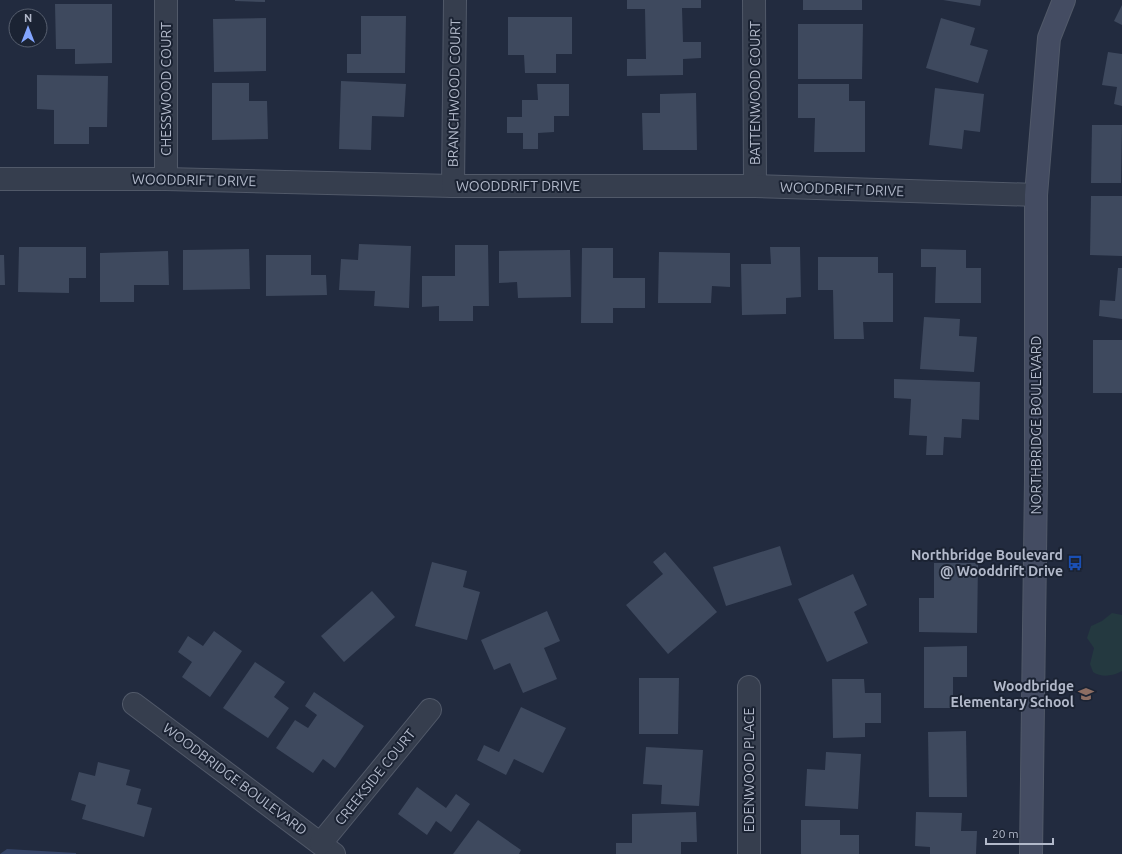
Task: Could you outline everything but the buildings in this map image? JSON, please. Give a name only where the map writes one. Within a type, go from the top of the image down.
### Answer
[{"type":"street","name":"CHESSWOOD COURT","points":[[166,0],[166,179]]},
{"type":"street","name":"BRANCHWOOD COURT","points":[[453,186],[455,0]]},
{"type":"street","name":"BATTENWOOD COURT","points":[[754,0],[755,186]]},
{"type":"street","name":"NORTHBRIDGE BOULEVARD","points":[[1031,854],[1036,480],[1036,195],[1049,38],[1064,0]]},
{"type":"street","name":"WOODDRIFT DRIVE","points":[[0,179],[166,179],[453,186],[755,186],[1036,195]]},
{"type":"street","name":"EDENWOOD PLACE","points":[[750,687],[750,854]]},
{"type":"street","name":"WOODBRIDGE BOULEVARD","points":[[134,704],[328,849]]},
{"type":"street","name":"CREEKSIDE COURT","points":[[328,849],[430,710]]},
{"type":"shaded area","points":[[1112,613],[1122,615],[1122,671],[1104,676],[1093,672],[1090,664],[1094,648],[1087,638],[1091,626],[1102,621]]},
{"type":"water","points":[[7,849],[76,853],[76,854],[0,854]]},
{"type":"place","name":"Northbridge Boulevard @ Wooddrift Drive","points":[[1075,563]]},
{"type":"place","name":"Woodbridge Elementary School","points":[[1086,694]]}]
